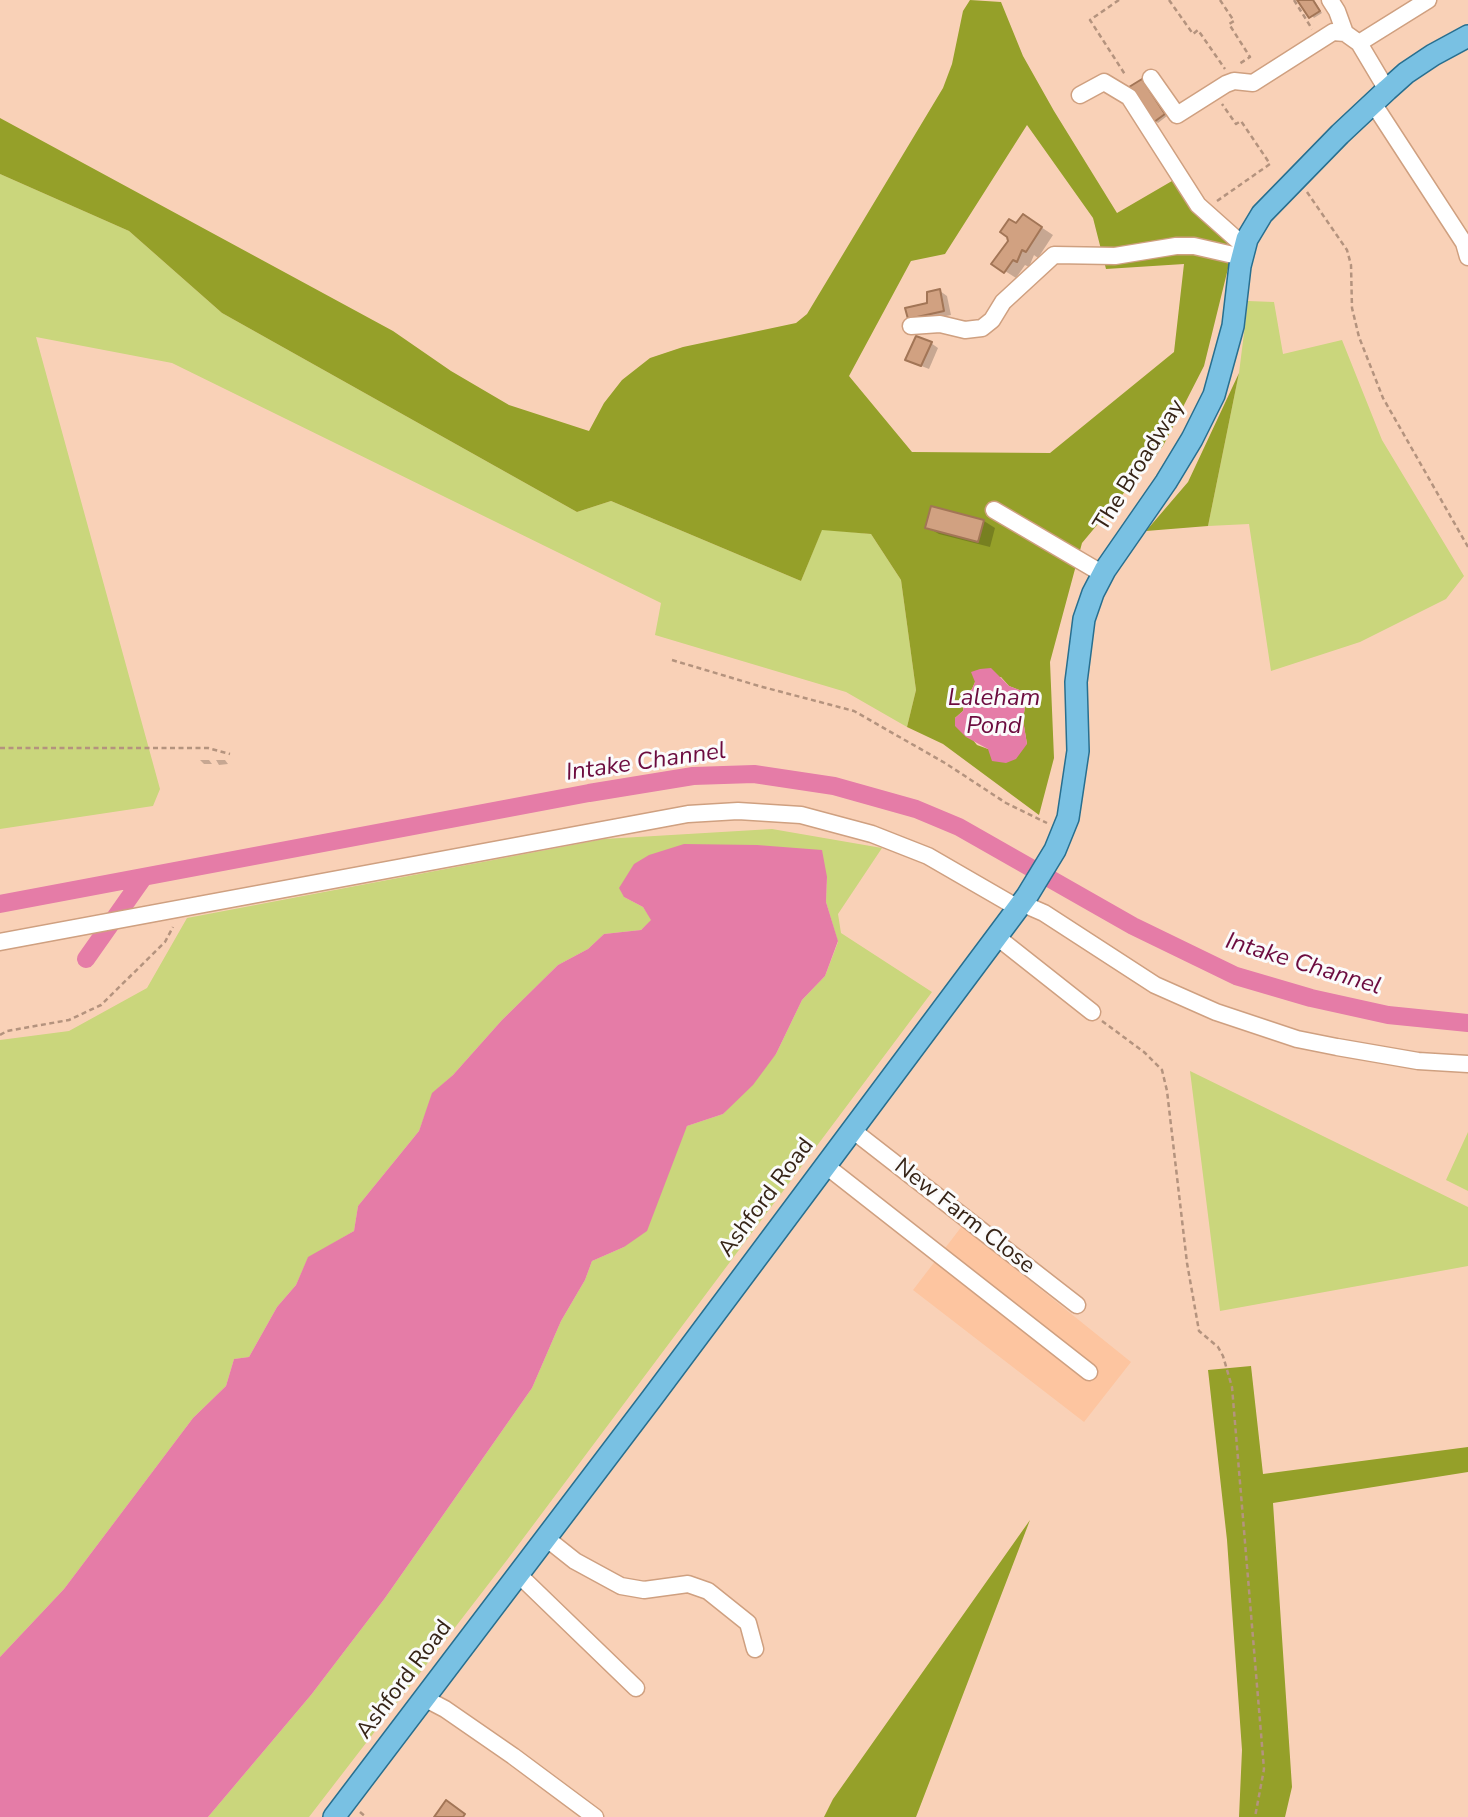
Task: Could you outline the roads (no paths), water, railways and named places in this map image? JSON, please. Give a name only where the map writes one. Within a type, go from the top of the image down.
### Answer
[{"type":"main road","name":"The Broadway","points":[[1055,850],[1068,818],[1078,751],[1079,713],[1076,682],[1084,619],[1102,574],[1166,482],[1214,395],[1233,326],[1243,252],[1262,214],[1406,73],[1468,36]]},
{"type":"main road","name":"Ashford Road","points":[[334,1817],[519,1575],[997,937],[1055,850]]},
{"type":"street","points":[[1330,0],[1345,33]]},
{"type":"street","points":[[1359,43],[1428,0]]},
{"type":"street","points":[[1151,78],[1177,115],[1234,80],[1253,83],[1333,32],[1345,33],[1359,43],[1380,96],[1464,243],[1468,257]]},
{"type":"street","points":[[1080,95],[1104,82],[1129,97],[1198,205],[1243,252]]},
{"type":"street","points":[[911,326],[940,324],[965,330],[982,328],[992,320],[1003,302],[1055,255],[1115,256],[1176,246],[1243,252]]},
{"type":"street","points":[[994,510],[1102,574]]},
{"type":"street","points":[[0,942],[688,814],[738,811],[801,816],[872,834],[928,856],[1044,913],[1155,985],[1216,1012],[1297,1038],[1337,1047],[1418,1061],[1468,1064]]},
{"type":"street","points":[[997,937],[1092,1012]]},
{"type":"street","name":"New Farm Close","points":[[851,1129],[1077,1305]]},
{"type":"street","points":[[825,1165],[1089,1373]]},
{"type":"street","points":[[546,1538],[575,1561],[621,1586],[644,1590],[688,1584],[708,1591],[748,1623],[755,1649]]},
{"type":"street","points":[[519,1575],[616,1662],[636,1688]]},
{"type":"street","points":[[424,1698],[445,1709],[513,1756],[594,1817]]},
{"type":"water","name":"Laleham Pond","points":[[991,668],[1009,686],[1027,693],[1023,720],[1027,744],[1016,759],[1006,763],[992,761],[988,749],[966,737],[955,726],[955,718],[963,711],[965,697],[975,682],[971,672]]},
{"type":"water","points":[[684,844],[757,845],[822,850],[827,877],[826,902],[838,941],[825,976],[802,1000],[776,1054],[753,1085],[723,1114],[687,1126],[647,1231],[624,1247],[592,1261],[585,1280],[561,1321],[532,1388],[385,1598],[311,1695],[208,1817],[0,1817],[0,1657],[64,1589],[193,1418],[226,1386],[234,1359],[249,1357],[277,1307],[296,1285],[308,1257],[354,1231],[358,1206],[419,1131],[432,1093],[453,1075],[502,1020],[558,965],[588,949],[604,934],[641,930],[651,920],[643,907],[624,897],[619,888],[634,864],[649,855]]},
{"type":"waterway","name":"Intake Channel","points":[[0,904],[589,793],[693,776],[754,774],[834,786],[916,809],[959,827],[1133,926],[1236,976],[1311,998],[1388,1015],[1468,1023]]},
{"type":"waterway","points":[[86,959],[143,878]]}]
